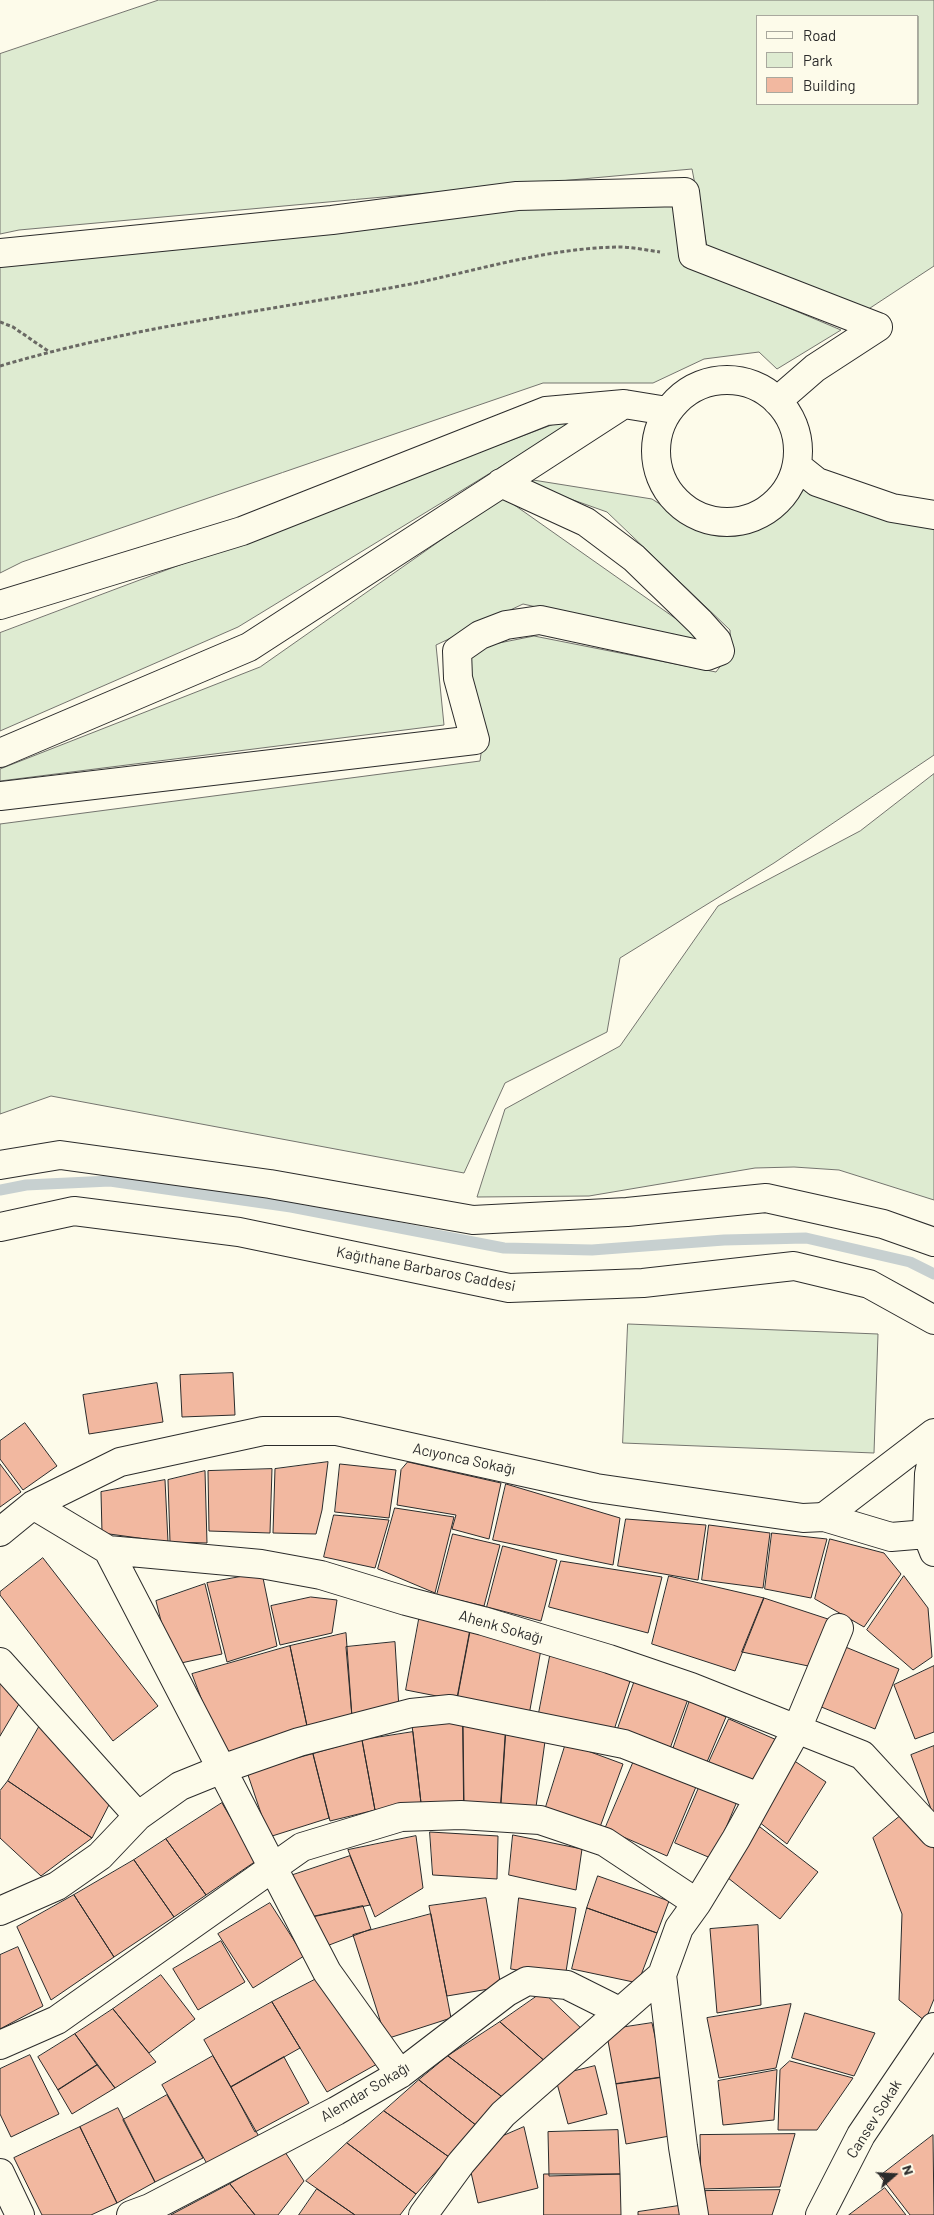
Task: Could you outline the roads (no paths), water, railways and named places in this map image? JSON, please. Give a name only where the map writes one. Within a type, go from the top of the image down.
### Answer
[{"type":"street","points":[[0,252],[332,220],[517,196],[685,192],[693,255],[878,327],[815,368],[777,400]]},
{"type":"street","points":[[720,380],[740,381],[760,388],[777,400],[791,419],[798,442],[797,466],[789,487],[774,505],[755,517],[733,523],[710,521],[689,512],[672,497],[660,477],[655,455],[658,432],[667,411],[681,395],[699,384],[720,380]]},
{"type":"street","points":[[0,605],[242,531],[546,410],[624,404],[667,411]]},
{"type":"street","points":[[0,753],[249,647],[624,404]]},
{"type":"street","points":[[797,466],[817,482],[892,508],[934,515]]},
{"type":"street","points":[[0,796],[475,740],[458,678],[457,651],[480,635],[506,624],[540,620],[707,656],[720,651],[718,640],[634,558],[586,522],[501,483]]},
{"type":"street","points":[[0,1165],[60,1155],[270,1184],[473,1220],[627,1212],[766,1198],[883,1224],[934,1242]]},
{"type":"street","name":"Kağıthane Barbaros Caddesi","points":[[0,1227],[74,1211],[239,1232],[509,1288],[642,1283],[794,1266],[869,1284],[934,1320]]},
{"type":"street","name":"Acıyonca Sokağı","points":[[0,1532],[33,1505],[120,1462],[263,1431],[337,1431],[596,1488],[803,1518],[824,1517],[891,1537],[932,1538]]},
{"type":"street","points":[[824,1517],[934,1434]]},
{"type":"street","points":[[932,1538],[929,1474],[934,1450]]},
{"type":"street","name":"Ahenk Sokağı","points":[[33,1505],[108,1550],[251,1563],[321,1575],[609,1659],[691,1687],[862,1755],[934,1833]]},
{"type":"street","points":[[108,1550],[327,1972],[400,2074]]},
{"type":"street","points":[[694,2215],[683,2147],[662,1975],[679,1928],[697,1903],[796,1729],[839,1628]]},
{"type":"street","points":[[0,1662],[138,1816]]},
{"type":"street","points":[[0,1911],[57,1886],[100,1856],[138,1816],[180,1786],[299,1742],[410,1713],[450,1709],[624,1744],[759,1797]]},
{"type":"street","points":[[0,2045],[58,2020],[302,1847],[401,1817],[461,1815],[540,1820],[605,1842],[697,1903]]},
{"type":"street","points":[[433,2212],[461,2163],[503,2114],[662,1975]]},
{"type":"street","name":"Alemdar Sokağı","points":[[131,2215],[150,2208],[266,2148],[400,2074],[507,1992],[526,1981],[567,1985],[619,2011]]},
{"type":"street","name":"Cansev Sokak","points":[[820,2215],[861,2135],[934,2026]]},
{"type":"street","points":[[0,2173],[20,2215]]},
{"type":"waterway","points":[[0,1190],[26,1185],[110,1181],[291,1207],[504,1248],[592,1250],[724,1240],[806,1238],[910,1262],[934,1274]]}]
